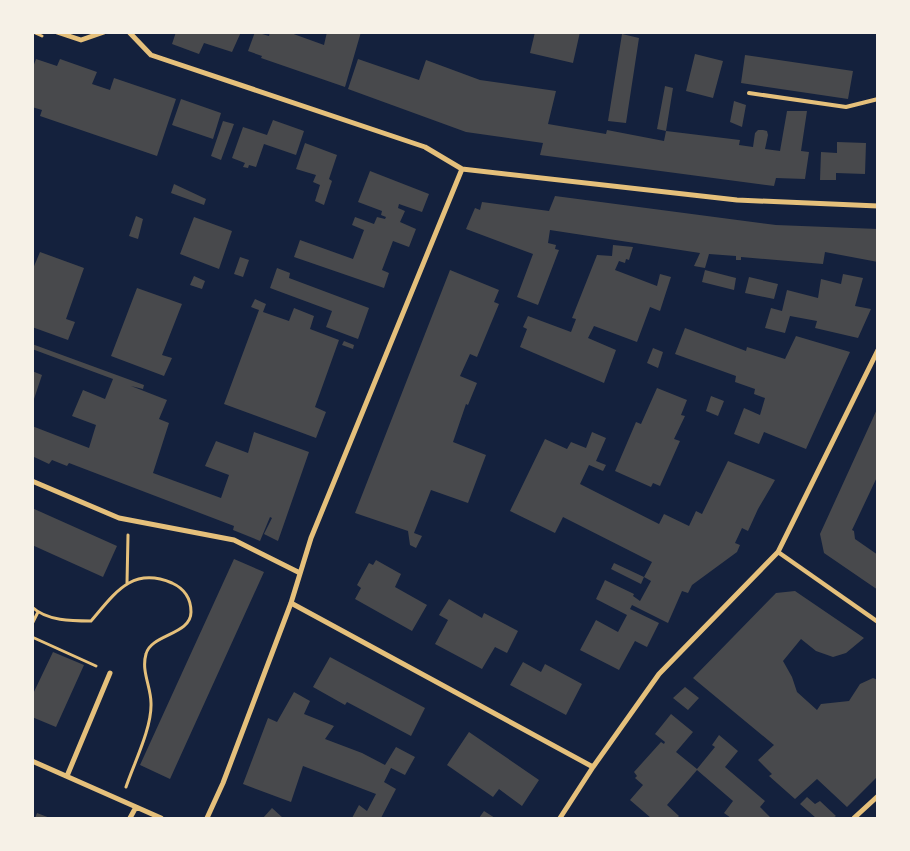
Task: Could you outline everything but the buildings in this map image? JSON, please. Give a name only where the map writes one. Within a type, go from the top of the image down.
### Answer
[{"type":"street","points":[[57,32],[81,40],[104,32]]},
{"type":"street","points":[[129,32],[155,57],[425,147],[462,169],[737,200],[878,206]]},
{"type":"street","points":[[207,818],[223,783],[291,603],[311,538],[462,169]]},
{"type":"street","points":[[560,818],[593,767],[659,674],[778,552],[878,350]]},
{"type":"street","points":[[32,481],[120,518],[234,540],[300,573]]},
{"type":"street","points":[[778,552],[878,622]]},
{"type":"street","points":[[291,603],[593,767]]},
{"type":"street","points":[[67,776],[110,673]]},
{"type":"street","points":[[32,761],[162,818]]},
{"type":"street","points":[[854,818],[878,796]]},
{"type":"street","points":[[130,818],[136,807]]},
{"type":"lane","points":[[749,93],[846,107],[878,99]]},
{"type":"path","points":[[127,583],[128,520]]},
{"type":"path","points":[[32,607],[38,612],[57,618],[91,621],[127,583],[146,577],[152,577],[181,587],[190,598],[192,615],[186,624],[150,646],[146,654],[146,679],[152,701],[150,716],[121,800]]},
{"type":"path","points":[[32,624],[38,612]]},
{"type":"path","points":[[32,638],[110,673]]}]
